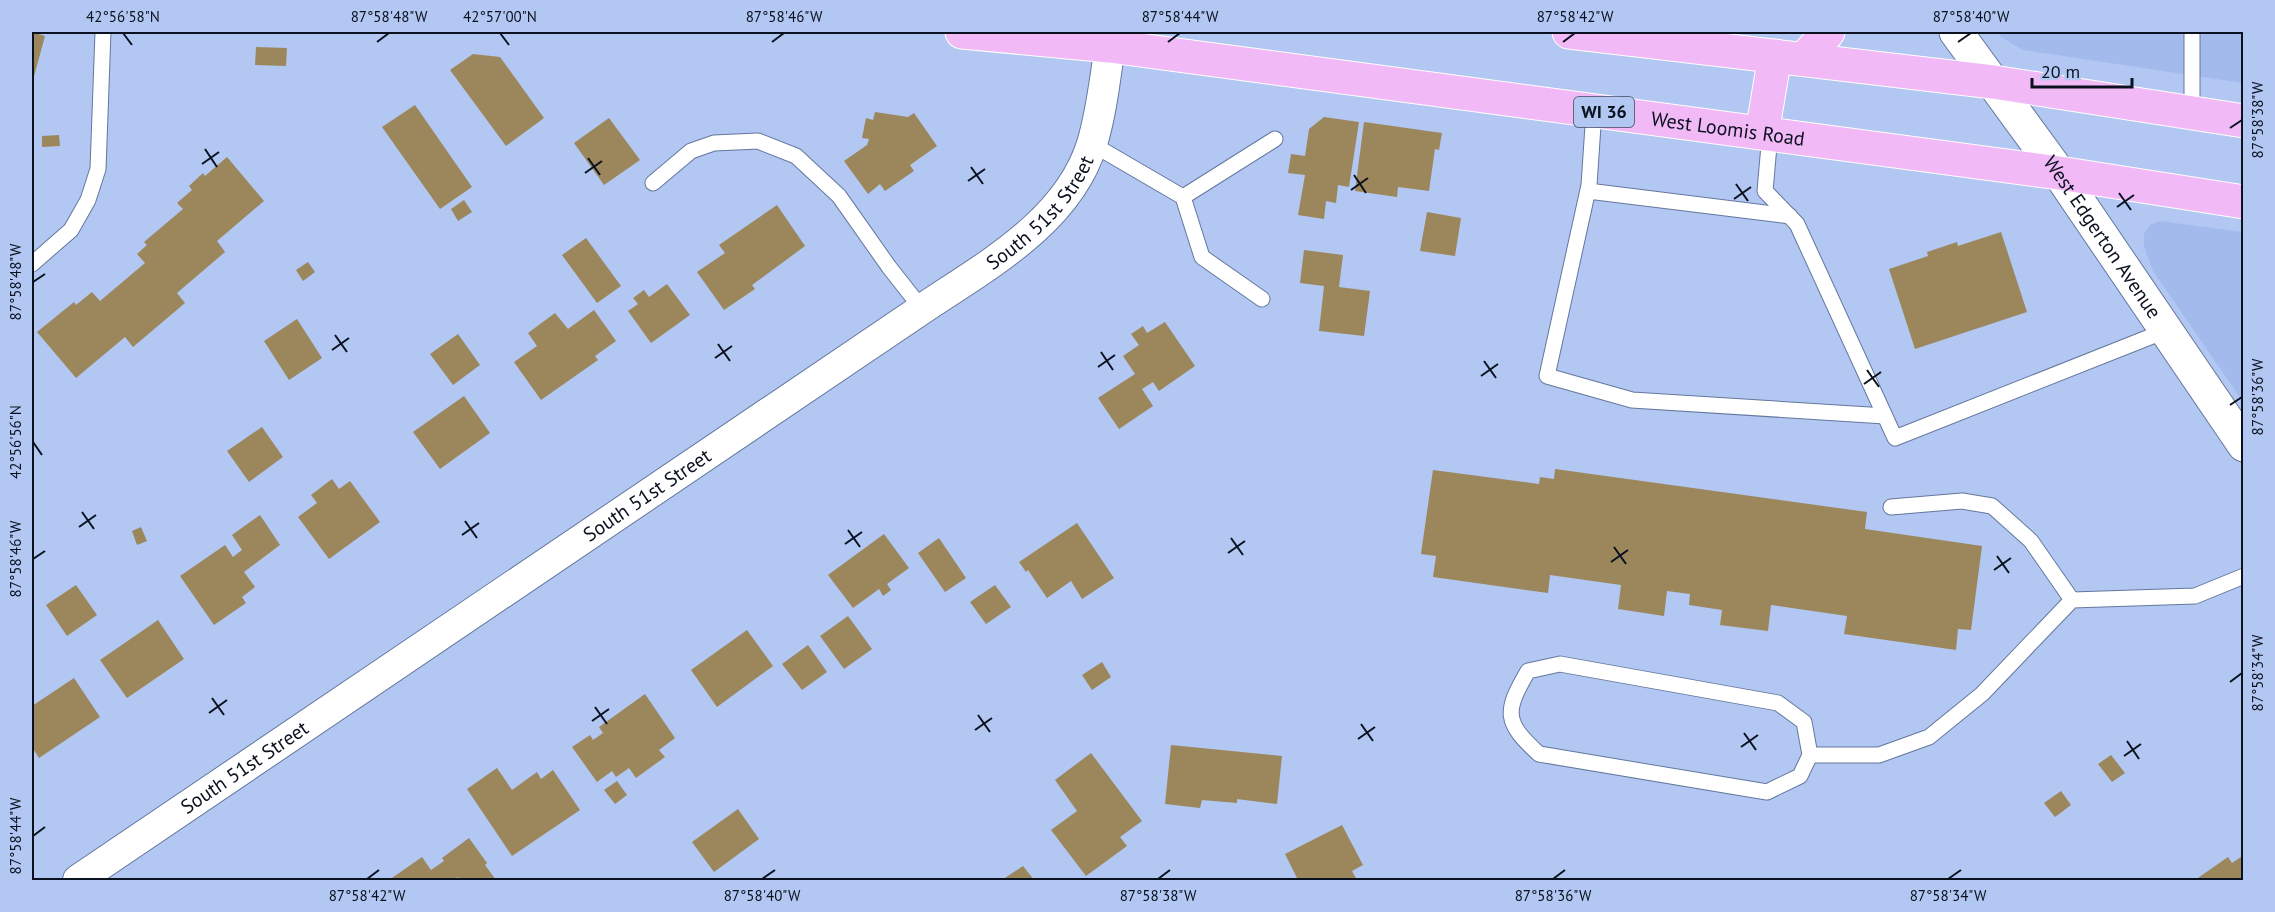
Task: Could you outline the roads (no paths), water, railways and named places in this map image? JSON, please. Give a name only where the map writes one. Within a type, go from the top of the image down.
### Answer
[{"type":"main road","name":"West Loomis Road","points":[[962,32],[1111,39],[1594,111],[2059,173],[2244,202]]},
{"type":"main road","points":[[1569,32],[1679,38],[1790,58],[1993,82],[2244,121]]},
{"type":"main road","points":[[1766,134],[1790,58],[1828,32]]},
{"type":"street","name":"West Edgerton Avenue","points":[[1956,32],[2059,173],[2244,445]]},
{"type":"street","name":"South 51st Street","points":[[78,880],[922,309],[1024,237],[1048,215],[1080,172],[1092,144],[1105,83],[1111,39]]},
{"type":"lane","points":[[32,264],[71,230],[88,200],[98,169],[103,32]]},
{"type":"lane","points":[[2192,32],[2192,113]]},
{"type":"lane","points":[[1594,111],[1588,191],[1547,376],[1632,400],[1885,416]]},
{"type":"lane","points":[[1766,134],[1765,191],[1797,224],[1895,438],[2165,331]]},
{"type":"lane","points":[[1183,197],[1275,140]]},
{"type":"lane","points":[[653,183],[691,151],[714,144],[758,141],[796,156],[839,196],[922,309]]},
{"type":"lane","points":[[1092,144],[1183,197],[1202,257],[1262,299]]},
{"type":"lane","points":[[1588,191],[1790,216]]},
{"type":"lane","points":[[1891,507],[1962,501],[1992,507],[2031,541],[2072,600]]},
{"type":"lane","points":[[1810,755],[1879,755],[1929,737],[1982,694],[2072,600],[2195,596],[2244,576]]},
{"type":"lane","points":[[1560,664],[1778,703],[1804,722],[1810,755],[1800,776],[1767,792],[1539,754],[1521,737],[1510,718],[1513,696],[1528,671],[1560,664]]}]
